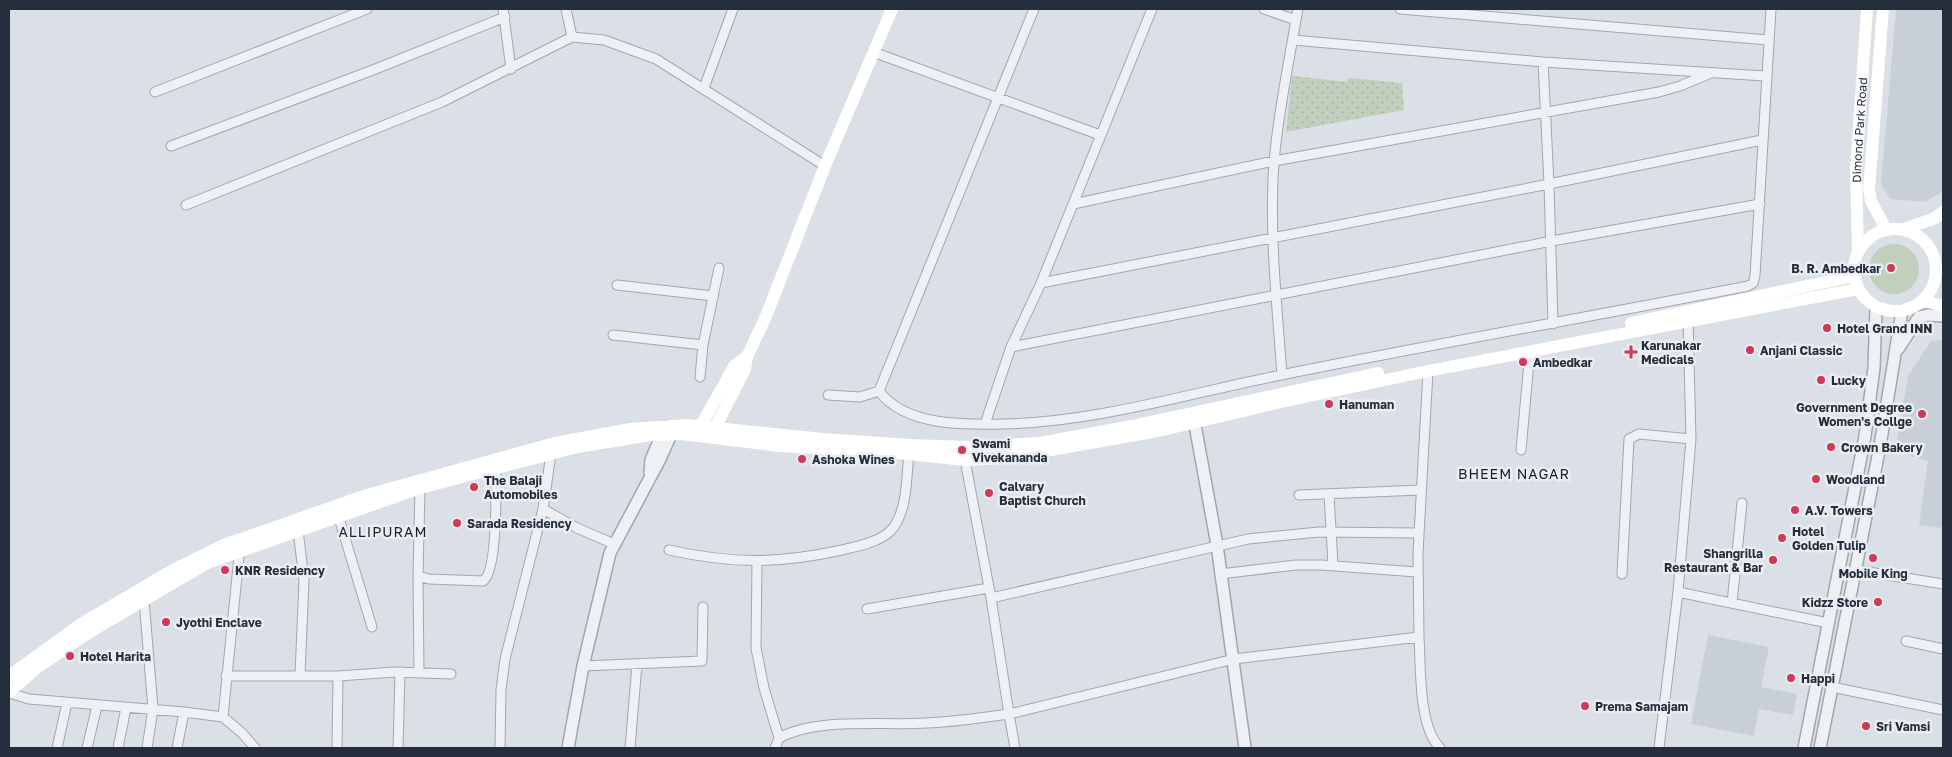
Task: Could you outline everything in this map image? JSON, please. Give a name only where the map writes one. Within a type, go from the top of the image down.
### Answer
[{"type":"main road","points":[[713,432],[746,369],[747,357],[766,316],[892,9]]},
{"type":"main road","name":"Dimond Park Road","points":[[1858,252],[1856,170],[1867,9]]},
{"type":"main road","name":"Dimond Park Road","points":[[1883,9],[1869,189],[1871,201],[1886,229]]},
{"type":"main road","points":[[1905,229],[1917,234],[1926,242],[1940,269],[1931,292],[1924,300],[1902,311],[1890,311],[1876,307],[1858,290],[1854,276],[1858,252],[1864,242],[1874,234],[1886,229],[1905,229],[1935,218],[1943,212]]},
{"type":"main road","points":[[713,432],[735,431],[823,440],[948,446],[1003,446],[1076,438],[1281,402],[1530,351],[1688,317],[1854,276]]},
{"type":"main road","points":[[9,692],[57,653],[207,562],[240,545],[367,495],[496,463],[598,434],[668,430],[699,431],[799,448],[909,454],[965,460],[1005,458],[1061,450],[1194,418],[1318,384],[1688,317],[1858,290]]},
{"type":"main road","points":[[1924,300],[1943,306]]},
{"type":"main road","points":[[699,431],[735,365],[747,357]]},
{"type":"main road","points":[[9,676],[81,624],[195,558],[298,530],[496,463],[551,454],[611,440],[668,430]]},
{"type":"street","points":[[155,92],[367,9]]},
{"type":"street","points":[[566,9],[572,37]]},
{"type":"street","points":[[704,88],[733,9]]},
{"type":"street","points":[[879,391],[1034,9]]},
{"type":"street","points":[[985,424],[1011,347],[1041,283],[1152,9]]},
{"type":"street","points":[[1264,9],[1296,20]]},
{"type":"street","points":[[1282,375],[1274,237],[1274,161],[1282,97],[1298,9]]},
{"type":"street","points":[[1400,9],[1768,40]]},
{"type":"street","points":[[879,391],[892,405],[902,411],[941,421],[985,424],[1044,422],[1152,404],[1282,375],[1748,286],[1753,283],[1755,276],[1770,9]]},
{"type":"street","points":[[171,146],[373,70],[504,13],[511,69]]},
{"type":"street","points":[[186,205],[397,121],[511,69],[572,37],[604,40],[637,50],[656,59],[826,166]]},
{"type":"street","points":[[1293,40],[1543,62],[1765,76]]},
{"type":"street","points":[[873,52],[1100,135]]},
{"type":"street","points":[[1543,62],[1544,114],[1552,241],[1553,324]]},
{"type":"street","points":[[1073,204],[1274,161],[1659,92],[1690,83],[1711,73]]},
{"type":"street","points":[[1041,283],[1549,184],[1762,140]]},
{"type":"street","points":[[1011,347],[1552,241],[1760,204]]},
{"type":"street","points":[[700,377],[703,345],[719,268]]},
{"type":"street","points":[[618,285],[713,296]]},
{"type":"street","points":[[1804,748],[1856,493],[1874,368],[1876,307]]},
{"type":"street","points":[[1820,748],[1880,446],[1902,311]]},
{"type":"street","points":[[1895,354],[1919,317],[1928,314],[1943,316]]},
{"type":"street","points":[[1659,748],[1678,592],[1691,439],[1688,317]]},
{"type":"street","points":[[613,335],[703,345]]},
{"type":"street","points":[[1521,450],[1530,351]]},
{"type":"street","points":[[1428,371],[1417,572],[1419,637],[1426,715],[1431,736],[1440,748]]},
{"type":"street","points":[[828,395],[860,397],[879,391]]},
{"type":"street","points":[[1194,418],[1217,545],[1245,748]]},
{"type":"street","points":[[568,748],[582,666],[607,563],[614,544],[632,515],[650,475],[659,461],[668,430]]},
{"type":"street","points":[[1622,574],[1629,440],[1639,434],[1691,439]]},
{"type":"street","points":[[500,748],[502,684],[505,659],[543,509],[551,454]]},
{"type":"street","points":[[668,550],[708,558],[757,562],[814,556],[863,544],[884,536],[898,520],[904,498],[909,454]]},
{"type":"street","points":[[965,460],[991,598],[1015,748]]},
{"type":"street","points":[[418,576],[464,582],[484,581],[488,578],[494,533],[496,463]]},
{"type":"street","points":[[419,672],[418,576],[420,488]]},
{"type":"street","points":[[1299,495],[1421,490]]},
{"type":"street","points":[[1329,494],[1333,565]]},
{"type":"street","points":[[1732,603],[1742,503]]},
{"type":"street","points":[[543,509],[577,528],[614,544]]},
{"type":"street","points":[[338,515],[372,627]]},
{"type":"street","points":[[298,530],[304,580],[300,676]]},
{"type":"street","points":[[991,598],[1217,545],[1271,536],[1331,532],[1419,533]]},
{"type":"street","points":[[223,717],[240,545]]},
{"type":"street","points":[[757,562],[756,648],[764,688],[779,738],[775,748]]},
{"type":"street","points":[[1220,574],[1296,565],[1333,565],[1417,572]]},
{"type":"street","points":[[1856,570],[1943,584]]},
{"type":"street","points":[[867,609],[989,588]]},
{"type":"street","points":[[1678,592],[1828,623]]},
{"type":"street","points":[[144,600],[152,709],[147,748]]},
{"type":"street","points":[[582,666],[702,662],[703,607]]},
{"type":"street","points":[[779,738],[801,730],[826,726],[924,724],[1009,714],[1234,659],[1419,637]]},
{"type":"street","points":[[1906,641],[1943,649]]},
{"type":"street","points":[[630,748],[637,664]]},
{"type":"street","points":[[226,676],[338,676],[400,672],[451,674]]},
{"type":"street","points":[[398,748],[400,672]]},
{"type":"street","points":[[337,748],[338,676]]},
{"type":"street","points":[[1832,687],[1943,710]]},
{"type":"street","points":[[9,692],[29,699],[223,717],[242,733],[255,748]]},
{"type":"street","points":[[56,748],[66,703]]},
{"type":"street","points":[[87,748],[96,706]]},
{"type":"street","points":[[118,748],[126,708]]},
{"type":"street","points":[[177,748],[184,712]]},
{"type":"shaded area","points":[[1896,9],[1943,9],[1943,188],[1940,193],[1925,202],[1890,199],[1881,184]]},
{"type":"shaded area","name":"Government Degree Women's Collge","points":[[1943,340],[1943,528],[1919,525],[1928,461],[1895,451],[1908,376],[1931,341]]},
{"type":"shaded area","points":[[1708,635],[1769,647],[1761,687],[1797,694],[1793,715],[1759,709],[1754,736],[1691,724]]},
{"type":"green space","points":[[1292,76],[1347,82],[1349,78],[1402,83],[1404,110],[1286,132]]},
{"type":"green space","points":[[1894,244],[1908,248],[1915,255],[1919,269],[1915,283],[1908,290],[1894,294],[1880,290],[1873,283],[1869,269],[1873,255],[1880,248]]},
{"type":"place","name":"B. R. Ambedkar","points":[[1891,268]]},
{"type":"place","name":"Hotel Grand INN","points":[[1827,328]]},
{"type":"place","name":"Anjani Classic","points":[[1750,350]]},
{"type":"place","name":"Karunakar Medicals","points":[[1631,352]]},
{"type":"place","name":"Ambedkar","points":[[1523,362]]},
{"type":"place","name":"Lucky","points":[[1821,380]]},
{"type":"place","name":"Hanuman","points":[[1329,404]]},
{"type":"place","name":"Government Degree Women's Collge","points":[[1922,414]]},
{"type":"place","name":"Crown Bakery","points":[[1831,447]]},
{"type":"place","name":"Swami Vivekananda","points":[[962,450]]},
{"type":"place","name":"Ashoka Wines","points":[[802,459]]},
{"type":"place","name":"Woodland","points":[[1816,479]]},
{"type":"place","name":"The Balaji Automobiles","points":[[474,487]]},
{"type":"place","name":"Calvary Baptist Church","points":[[989,493]]},
{"type":"place","name":"A.V. Towers","points":[[1795,510]]},
{"type":"place","name":"Sarada Residency","points":[[457,523]]},
{"type":"place","name":"Hotel Golden Tulip","points":[[1782,538]]},
{"type":"place","name":"Mobile King","points":[[1873,558]]},
{"type":"place","name":"Shangrilla Restaurant & Bar","points":[[1773,560]]},
{"type":"place","name":"KNR Residency","points":[[225,570]]},
{"type":"place","name":"Kidzz Store","points":[[1878,602]]},
{"type":"place","name":"Jyothi Enclave","points":[[166,622]]},
{"type":"place","name":"Hotel Harita","points":[[70,656]]},
{"type":"place","name":"Happi","points":[[1791,678]]},
{"type":"place","name":"Prema Samajam","points":[[1585,706]]},
{"type":"place","name":"Sri Vamsi","points":[[1866,726]]},
{"type":"district","name":"BHEEM NAGAR","points":[[1514,473]]},
{"type":"district","name":"ALLIPURAM","points":[[383,531]]}]
